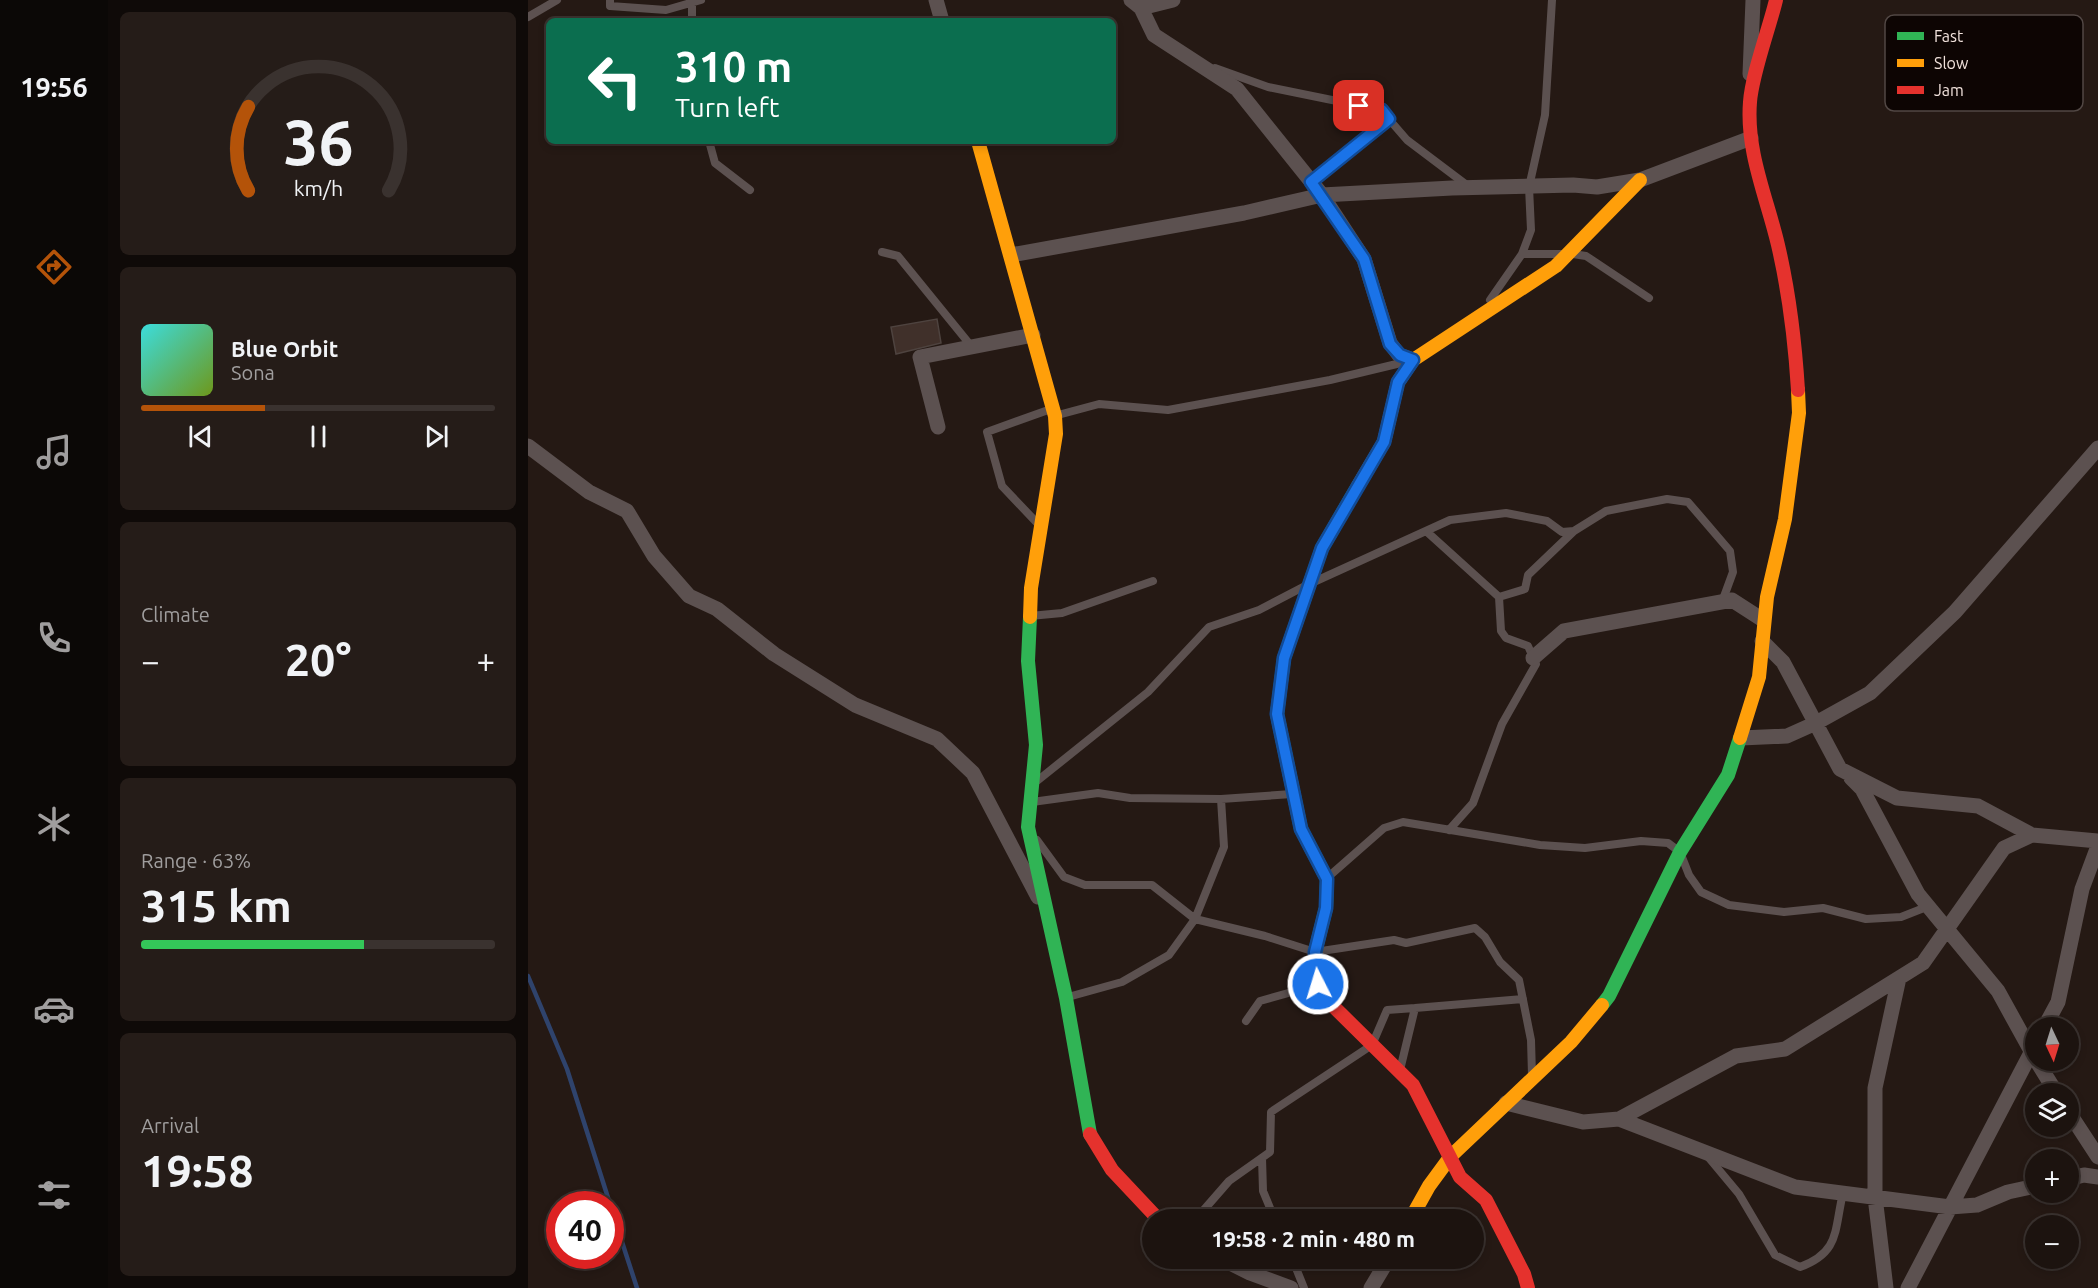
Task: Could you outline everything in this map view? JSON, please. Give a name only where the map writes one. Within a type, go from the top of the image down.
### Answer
[{"type":"street","points":[[936,0],[941,18]]},
{"type":"street","points":[[1173,0],[1136,4],[1154,35],[1237,89],[1322,195],[1364,259],[1390,344],[1400,355],[1413,360]]},
{"type":"street","points":[[1416,1209],[1429,1186],[1451,1156],[1589,1022],[1609,996],[1680,852],[1728,775],[1759,677],[1763,620],[1785,519],[1799,413],[1796,357],[1778,246],[1755,166],[1751,138],[1749,101],[1753,0]]},
{"type":"street","points":[[1749,101],[1776,0]]},
{"type":"street","points":[[1011,255],[1221,218],[1322,195],[1469,187],[1597,187],[1640,180],[1751,138]]},
{"type":"street","points":[[979,144],[1054,412],[1056,434],[1031,588],[1028,661],[1036,745],[1028,827],[1066,998],[1083,1104],[1092,1137],[1100,1155],[1149,1209]]},
{"type":"street","points":[[1528,1288],[1524,1274],[1486,1200],[1460,1177],[1413,1085],[1328,1002],[1318,984],[1315,952],[1326,908],[1327,879],[1301,829],[1277,714],[1284,658],[1322,548],[1384,442],[1398,382],[1413,360],[1556,266],[1640,180]]},
{"type":"street","points":[[938,427],[920,357],[1033,335]]},
{"type":"street","points":[[528,446],[590,492],[627,511],[654,556],[689,596],[717,609],[774,654],[855,705],[937,739],[973,773],[1049,916]]},
{"type":"street","points":[[1741,738],[1787,736],[1870,693],[1955,612],[2098,448]]},
{"type":"street","points":[[1533,658],[1564,631],[1732,600],[1763,620]]},
{"type":"street","points":[[1762,641],[1783,662],[1840,769],[1862,789],[1918,894],[1948,927],[1998,991],[2025,1039]]},
{"type":"street","points":[[1840,769],[1897,798],[1978,806],[2032,835],[2098,841]]},
{"type":"street","points":[[1506,1103],[1583,1122],[1619,1119],[1736,1056],[1785,1049],[1923,963],[2004,848],[2032,835]]},
{"type":"street","points":[[2050,1017],[2058,1002],[2082,889],[2098,846]]},
{"type":"street","points":[[1886,1288],[1875,1197],[1875,1088],[1899,978]]},
{"type":"street","points":[[1908,1288],[2025,1071]]},
{"type":"street","points":[[1619,1119],[1795,1187],[1950,1207],[1977,1205],[2008,1192],[2025,1188]]},
{"type":"street","points":[[2079,1128],[2098,1157]]},
{"type":"street","points":[[2079,1176],[2098,1177]]},
{"type":"street","points":[[1242,1269],[1292,1288]]},
{"type":"street","points":[[1371,1288],[1382,1269]]},
{"type":"lane","points":[[528,17],[557,0]]},
{"type":"lane","points":[[610,0],[610,6],[666,10],[695,1],[692,18]]},
{"type":"lane","points":[[1479,316],[1522,254],[1531,230],[1529,187],[1545,115],[1552,0]]},
{"type":"lane","points":[[1194,61],[1268,87],[1382,110],[1407,140],[1469,187]]},
{"type":"lane","points":[[1311,182],[1389,119]]},
{"type":"lane","points":[[710,144],[715,163],[750,190]]},
{"type":"lane","points":[[882,252],[898,256],[972,347]]},
{"type":"lane","points":[[1522,254],[1586,256],[1649,298]]},
{"type":"lane","points":[[1041,527],[1002,486],[987,432],[1054,412],[1099,404],[1168,410],[1330,380],[1413,360]]},
{"type":"lane","points":[[1499,597],[1525,589],[1528,575],[1574,531],[1606,511],[1667,499],[1688,502],[1730,551],[1732,573],[1722,602]]},
{"type":"lane","points":[[1032,785],[1148,692],[1209,627],[1260,610],[1310,583],[1450,520],[1506,513],[1547,521],[1562,532],[1574,531]]},
{"type":"lane","points":[[1426,531],[1499,597],[1501,631],[1506,638],[1528,646],[1536,664],[1502,724],[1473,803],[1449,830]]},
{"type":"lane","points":[[1030,616],[1062,613],[1153,581]]},
{"type":"lane","points":[[1030,802],[1098,793],[1130,798],[1221,799],[1293,794]]},
{"type":"lane","points":[[1066,998],[1122,982],[1169,954],[1195,920],[1224,848],[1221,799]]},
{"type":"lane","points":[[1327,879],[1384,828],[1403,822],[1540,846],[1585,848],[1641,841],[1668,843],[1680,852],[1689,875],[1701,892],[1729,905],[1784,912],[1824,908],[1866,919],[1901,917],[1929,906]]},
{"type":"lane","points":[[1028,827],[1064,877],[1086,885],[1152,885],[1195,920],[1265,936],[1315,952],[1394,940],[1406,943],[1475,928],[1485,937],[1500,962],[1519,980],[1531,1040],[1532,1078]]},
{"type":"lane","points":[[1246,1021],[1260,1001],[1318,984]]},
{"type":"lane","points":[[1205,1209],[1229,1181],[1270,1152],[1271,1112],[1372,1045],[1387,1010],[1523,999]]},
{"type":"lane","points":[[1400,1072],[1415,1008]]},
{"type":"lane","points":[[1704,1152],[1739,1194],[1775,1254],[1800,1267],[1820,1260],[1830,1249],[1844,1193]]},
{"type":"lane","points":[[1262,1158],[1263,1191],[1270,1209]]},
{"type":"lane","points":[[1296,1269],[1304,1288]]},
{"type":"building","points":[[937,319],[941,343],[896,354],[891,327]]},
{"type":"waterway","points":[[528,976],[567,1069],[606,1191]]},
{"type":"waterway","points":[[624,1248],[637,1288]]},
{"type":"traffic: fast","points":[[1333,1006],[1318,984],[1315,952],[1326,908],[1327,879],[1301,829],[1277,714],[1284,658],[1322,548],[1358,486]]},
{"type":"traffic: fast","points":[[1030,617],[1028,661],[1036,745],[1028,827],[1066,998],[1090,1134]]},
{"type":"traffic: fast","points":[[1602,1005],[1609,996],[1680,852],[1728,775],[1740,738]]},
{"type":"traffic: slow","points":[[979,144],[1055,416],[1056,434],[1031,588],[1030,617]]},
{"type":"traffic: slow","points":[[1358,486],[1384,442],[1398,382],[1413,360],[1556,266],[1640,180]]},
{"type":"traffic: slow","points":[[1740,738],[1759,677],[1767,597],[1785,519],[1799,413],[1798,390]]},
{"type":"traffic: slow","points":[[1416,1209],[1429,1186],[1451,1156],[1571,1042],[1602,1005]]},
{"type":"traffic: jam","points":[[1776,0],[1751,91],[1751,139],[1785,281],[1798,390]]},
{"type":"traffic: jam","points":[[1333,1006],[1413,1085],[1460,1177],[1486,1200],[1524,1274],[1528,1288]]},
{"type":"traffic: jam","points":[[1090,1134],[1112,1170],[1149,1209]]},
{"type":"route","points":[[1318,984],[1315,952],[1326,908],[1327,879],[1301,829],[1277,714],[1284,658],[1322,548],[1384,442],[1398,382],[1413,360],[1400,355],[1390,344],[1364,259],[1311,182],[1389,119],[1382,110],[1359,106]]}]
